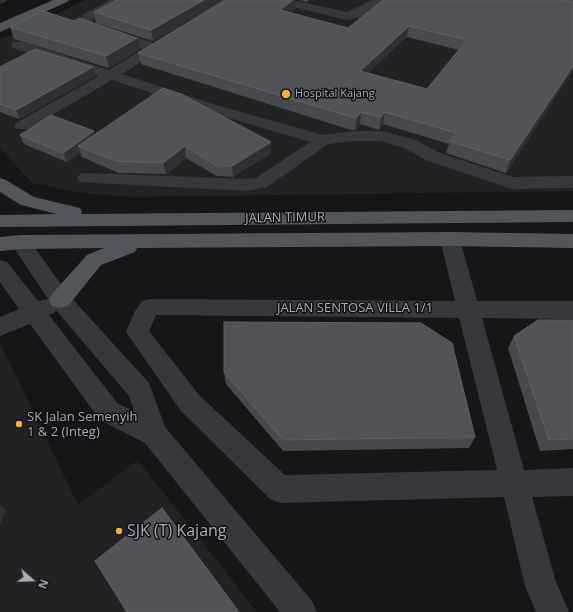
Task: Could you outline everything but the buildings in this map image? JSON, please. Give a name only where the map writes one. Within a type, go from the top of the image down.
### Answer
[{"type":"main road","points":[[0,28],[63,0]]},
{"type":"main road","points":[[0,184],[28,201],[105,220]]},
{"type":"main road","name":"JALAN TIMUR","points":[[2,218],[105,220],[573,216]]},
{"type":"main road","points":[[2,218],[10,243]]},
{"type":"main road","name":"JALAN TIMUR","points":[[10,243],[450,239],[573,241]]},
{"type":"main road","points":[[60,300],[94,260],[109,253],[144,242]]},
{"type":"street","points":[[276,0],[346,16],[356,14],[381,0]]},
{"type":"street","points":[[112,1],[88,17],[85,21],[86,25],[154,48]]},
{"type":"street","points":[[22,126],[187,29]]},
{"type":"street","points":[[18,45],[211,108],[323,140],[353,136],[382,136],[410,144],[434,157],[503,181],[523,184],[573,182]]},
{"type":"street","points":[[86,178],[246,185],[261,182],[323,140]]},
{"type":"street","points":[[450,239],[541,586],[553,612]]},
{"type":"street","points":[[10,243],[140,391],[154,434],[301,612]]},
{"type":"street","points":[[0,267],[109,412],[154,434]]},
{"type":"street","points":[[0,327],[60,300]]},
{"type":"street","name":"JALAN SENTOSA VILLA 1/1","points":[[514,482],[280,489],[190,403],[137,332],[143,317],[150,307],[573,310]]},
{"type":"street","points":[[514,482],[573,482]]},
{"type":"shaded area","name":"Hospital Kajang","points":[[86,0],[573,0],[573,191],[132,197],[81,193],[32,183],[0,148],[0,40]]},
{"type":"shaded area","name":"SJK (T) Kajang","points":[[0,343],[78,505],[138,460],[257,612],[0,612]]},
{"type":"place","name":"Hospital Kajang","points":[[286,94]]},
{"type":"place","name":"SK Jalan Semenyih 1 & 2 (Integ)","points":[[19,424]]},
{"type":"place","name":"SJK (T) Kajang","points":[[119,531]]}]
